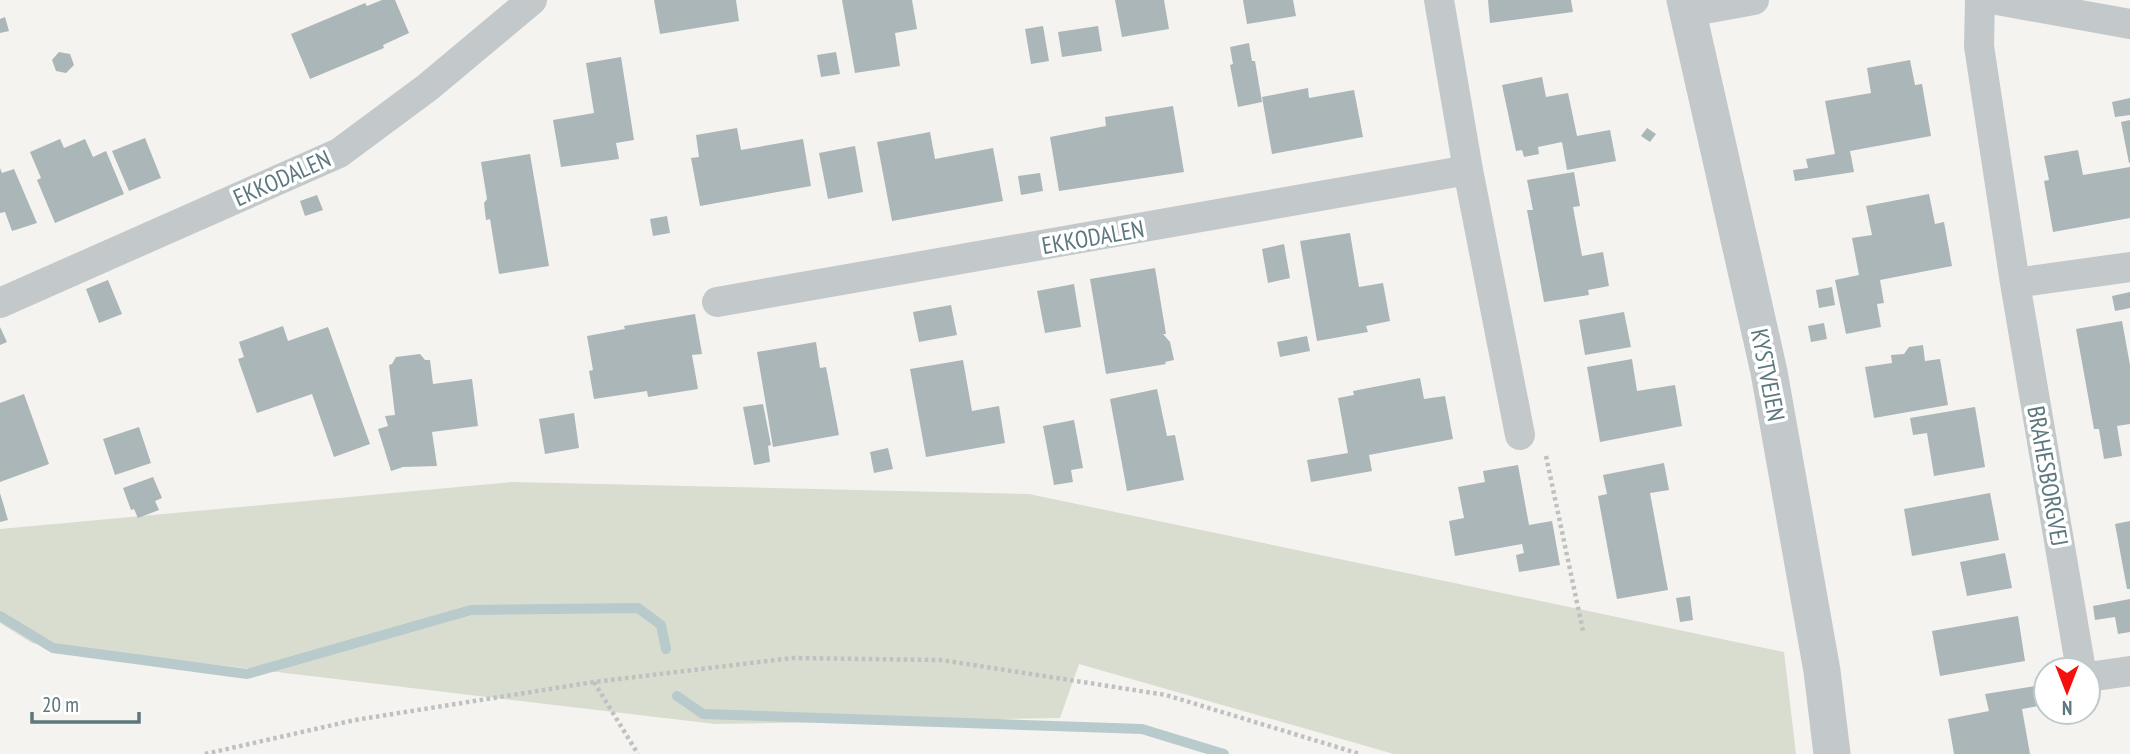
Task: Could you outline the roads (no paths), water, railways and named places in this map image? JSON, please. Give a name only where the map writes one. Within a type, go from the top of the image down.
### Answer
[{"type":"street","name":"EKKODALEN","points":[[0,303],[339,153],[428,87],[532,0]]},
{"type":"street","points":[[1438,0],[1520,435]]},
{"type":"street","points":[[1686,6],[1754,0]]},
{"type":"street","name":"BRAHESBORGVEJ","points":[[1980,0],[1979,46],[2015,283],[2079,656]]},
{"type":"street","points":[[1997,0],[2130,24]]},
{"type":"street","name":"KYSTVEJEN","points":[[1686,6],[1769,372],[1822,671],[1832,754]]},
{"type":"street","name":"EKKODALEN","points":[[717,302],[1468,170]]},
{"type":"street","points":[[2015,283],[2130,267]]},
{"type":"street","points":[[2102,675],[2130,671]]},
{"type":"waterway","points":[[0,616],[53,648],[247,674],[471,610],[638,608],[661,625],[666,649]]},
{"type":"waterway","points":[[677,696],[703,714],[1142,729],[1224,754]]}]
